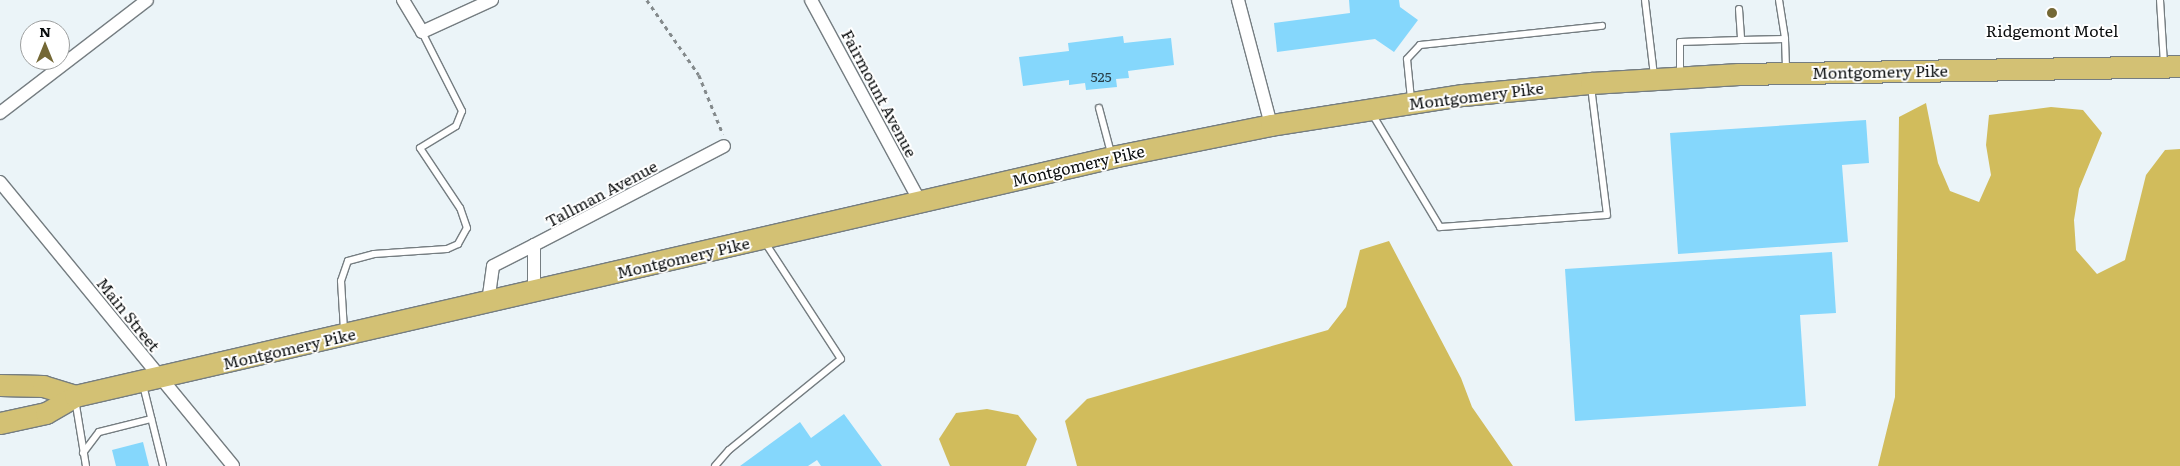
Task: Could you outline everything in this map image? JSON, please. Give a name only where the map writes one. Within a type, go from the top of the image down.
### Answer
[{"type":"highway","name":"Montgomery Pike","points":[[0,422],[46,413],[75,396],[1112,157],[1370,109],[1590,83],[1680,77],[1787,73],[2172,66]]},
{"type":"highway","points":[[0,385],[43,386],[75,396]]},
{"type":"street","points":[[0,113],[147,0]]},
{"type":"street","points":[[403,0],[422,32],[492,0]]},
{"type":"street","name":"Fairmount Avenue","points":[[811,0],[920,202]]},
{"type":"street","points":[[1238,0],[1271,126]]},
{"type":"street","name":"Tallman Avenue","points":[[534,291],[534,245],[724,146]]},
{"type":"street","name":"Main Street","points":[[0,182],[151,380],[233,466]]},
{"type":"street","points":[[488,302],[493,266],[534,245]]},
{"type":"lane","points":[[1645,0],[1654,79]]},
{"type":"lane","points":[[1779,0],[1785,39],[1787,73]]},
{"type":"lane","points":[[2160,0],[2172,66]]},
{"type":"lane","points":[[1739,8],[1741,40]]},
{"type":"lane","points":[[1411,103],[1407,59],[1420,45],[1602,26]]},
{"type":"lane","points":[[345,335],[341,281],[348,261],[374,254],[446,249],[458,244],[467,228],[460,208],[420,148],[456,126],[462,111],[422,32]]},
{"type":"lane","points":[[1680,77],[1680,42],[1785,39]]},
{"type":"lane","points":[[1370,109],[1440,227],[1607,215],[1590,83]]},
{"type":"lane","points":[[1099,108],[1112,157]]},
{"type":"lane","points":[[715,466],[729,450],[841,359],[763,238]]},
{"type":"lane","points":[[151,380],[151,419],[163,466]]},
{"type":"lane","points":[[75,396],[86,466]]},
{"type":"lane","points":[[83,453],[99,432],[151,419]]},
{"type":"path","points":[[647,0],[699,75],[722,124],[724,146]]},
{"type":"shaded area","points":[[1926,103],[1938,163],[1950,191],[1979,202],[1991,175],[1986,145],[1989,115],[2051,107],[2083,110],[2102,133],[2079,189],[2074,220],[2076,250],[2097,274],[2125,260],[2146,175],[2165,150],[2180,149],[2180,466],[1878,466],[1895,397],[1899,117]]},
{"type":"shaded area","points":[[1389,241],[1461,378],[1472,407],[1513,466],[1077,466],[1065,421],[1087,399],[1328,330],[1346,307],[1360,250]]},
{"type":"shaded area","points":[[987,409],[1018,415],[1037,439],[1026,466],[950,466],[939,439],[956,413]]},
{"type":"building","points":[[1349,0],[1399,0],[1400,7],[1418,20],[1394,52],[1375,39],[1277,52],[1274,23],[1350,13]]},
{"type":"building","points":[[1123,36],[1124,43],[1171,38],[1174,65],[1128,71],[1129,78],[1116,79],[1117,87],[1086,90],[1085,83],[1069,85],[1069,80],[1023,86],[1019,57],[1069,51],[1068,43]]},
{"type":"building","points":[[1866,120],[1869,163],[1842,165],[1848,242],[1678,254],[1670,133]]},
{"type":"building","points":[[1832,252],[1836,313],[1800,315],[1806,406],[1575,421],[1565,269]]},
{"type":"building","points":[[844,414],[882,466],[821,466],[817,460],[808,466],[740,466],[800,422],[811,438]]},
{"type":"building","points":[[143,442],[149,466],[116,466],[112,450]]},
{"type":"place","name":"Ridgemont Motel","points":[[2052,13]]}]
